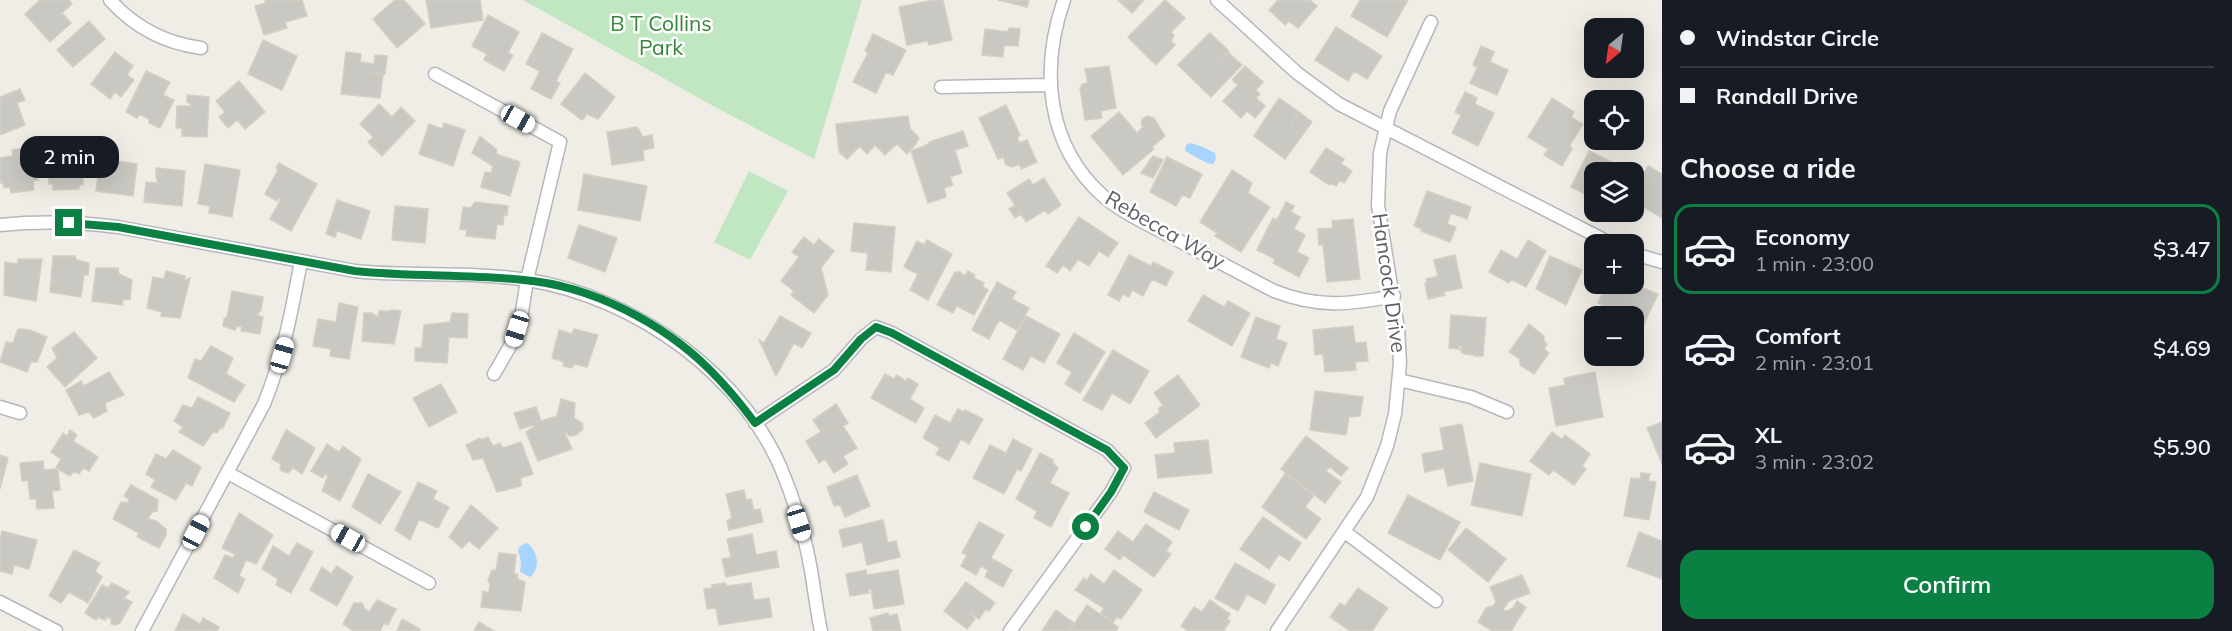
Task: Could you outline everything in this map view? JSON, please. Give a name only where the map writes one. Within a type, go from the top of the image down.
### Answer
[{"type":"street","points":[[110,0],[123,14],[146,31],[172,42],[201,48]]},
{"type":"street","name":"Rebecca Way","points":[[1064,0],[1052,44],[1050,85],[1052,106],[1056,126],[1064,146],[1075,165],[1103,196],[1130,214],[1274,291],[1294,299],[1335,305],[1394,296]]},
{"type":"street","points":[[1217,0],[1317,90],[1339,104],[1592,234]]},
{"type":"street","name":"Hancock Drive","points":[[1277,631],[1367,497],[1378,472],[1395,414],[1399,380],[1398,329],[1378,205],[1378,179],[1385,128],[1400,86],[1431,22]]},
{"type":"street","points":[[435,74],[560,142],[520,318],[513,341],[494,374]]},
{"type":"street","points":[[941,87],[1050,85]]},
{"type":"street","points":[[0,225],[85,223],[390,275],[527,280],[568,289],[602,300],[633,315],[664,333],[709,369],[755,423],[786,479],[806,545],[821,631]]},
{"type":"street","points":[[1644,257],[1662,262]]},
{"type":"street","points":[[142,631],[264,404],[277,372],[286,338],[301,261]]},
{"type":"street","points":[[755,423],[834,370],[861,339],[876,327],[892,333],[1107,450],[1124,468],[1111,492],[1010,631]]},
{"type":"street","points":[[1399,380],[1471,397],[1507,412]]},
{"type":"street","points":[[0,407],[20,413]]},
{"type":"street","points":[[228,473],[429,583]]},
{"type":"street","points":[[1345,532],[1436,602]]},
{"type":"street","points":[[0,602],[56,631]]},
{"type":"green space","name":"B T Collins Park","points":[[523,0],[862,0],[814,159],[715,107]]},
{"type":"green space","points":[[749,171],[788,191],[750,260],[714,242]]},
{"type":"water","points":[[1191,143],[1215,153],[1216,159],[1213,164],[1185,151],[1186,145]]},
{"type":"water","points":[[527,543],[534,550],[537,560],[536,569],[530,577],[520,572],[521,562],[518,550],[520,546]]},
{"type":"building","points":[[40,0],[69,0],[72,4],[62,13],[71,23],[50,42],[25,14]]},
{"type":"building","points":[[265,0],[302,0],[307,16],[285,22],[287,28],[264,35],[255,6],[266,3]]},
{"type":"building","points":[[395,0],[404,0],[425,24],[397,48],[373,19]]},
{"type":"building","points":[[426,0],[480,0],[483,20],[431,28]]},
{"type":"building","points":[[943,0],[952,40],[929,45],[927,41],[907,45],[899,7]]},
{"type":"building","points":[[998,0],[1029,0],[1027,7]]},
{"type":"building","points":[[1118,0],[1144,0],[1132,13]]},
{"type":"building","points":[[1165,0],[1185,18],[1171,32],[1174,35],[1171,41],[1175,45],[1156,65],[1128,37]]},
{"type":"building","points":[[1278,0],[1310,0],[1317,6],[1298,28],[1289,21],[1285,25],[1269,10]]},
{"type":"building","points":[[1360,0],[1408,0],[1387,37],[1351,16]]},
{"type":"building","points":[[488,15],[519,32],[508,53],[513,55],[504,71],[484,60],[487,54],[472,46]]},
{"type":"building","points":[[89,21],[105,39],[73,67],[57,50]]},
{"type":"building","points":[[1336,27],[1382,56],[1367,79],[1354,71],[1348,81],[1315,60]]},
{"type":"building","points":[[1009,28],[1020,29],[1018,46],[1004,45],[1003,57],[982,55],[985,29],[1008,32]]},
{"type":"building","points":[[542,33],[573,49],[556,81],[560,83],[551,99],[531,89],[540,71],[526,64]]},
{"type":"building","points":[[1210,33],[1242,65],[1211,97],[1178,65]]},
{"type":"building","points":[[873,34],[906,50],[893,75],[886,72],[876,93],[853,82],[868,53],[865,51]]},
{"type":"building","points":[[263,40],[297,56],[282,90],[248,74]]},
{"type":"building","points":[[1481,46],[1494,52],[1490,62],[1508,70],[1497,95],[1470,83],[1477,68],[1473,65]]},
{"type":"building","points":[[115,52],[133,66],[127,75],[134,80],[121,97],[115,92],[110,99],[91,84]]},
{"type":"building","points":[[346,52],[361,54],[360,62],[374,64],[375,55],[387,56],[385,74],[371,72],[383,75],[380,98],[341,94]]},
{"type":"building","points":[[1109,66],[1116,108],[1101,111],[1102,118],[1085,120],[1080,88],[1083,84],[1088,83],[1085,69]]},
{"type":"building","points":[[1245,66],[1263,82],[1256,90],[1260,94],[1256,98],[1265,106],[1255,118],[1247,111],[1241,118],[1223,101],[1238,85],[1232,80]]},
{"type":"building","points":[[146,71],[170,82],[163,95],[174,100],[160,128],[149,123],[149,119],[139,114],[137,118],[126,112]]},
{"type":"building","points":[[585,73],[615,97],[598,119],[587,114],[582,120],[561,104]]},
{"type":"building","points":[[239,81],[265,112],[245,129],[237,120],[228,128],[219,117],[225,112],[216,101]]},
{"type":"building","points":[[20,89],[25,100],[17,103],[25,125],[0,135],[0,97]]},
{"type":"building","points":[[1465,92],[1477,98],[1475,104],[1494,113],[1478,146],[1452,133],[1461,115],[1455,112]]},
{"type":"building","points":[[187,95],[209,97],[207,137],[182,136],[182,128],[176,128],[177,106],[191,106],[187,102]]},
{"type":"building","points":[[1279,98],[1312,122],[1285,159],[1254,136]]},
{"type":"building","points":[[1552,98],[1574,112],[1571,117],[1583,124],[1570,145],[1572,149],[1562,166],[1544,155],[1548,149],[1528,137]]},
{"type":"building","points":[[379,104],[392,117],[401,107],[415,121],[382,156],[368,142],[373,137],[360,124]]},
{"type":"building","points":[[1006,105],[1020,135],[1017,138],[1020,143],[1027,140],[1037,162],[1021,169],[1019,164],[1012,167],[1006,165],[1003,157],[998,159],[979,118]]},
{"type":"building","points":[[1119,112],[1137,133],[1143,127],[1142,119],[1148,116],[1154,118],[1165,136],[1152,147],[1154,149],[1123,175],[1091,136]]},
{"type":"building","points":[[908,116],[910,129],[919,138],[907,154],[897,144],[885,155],[875,145],[867,154],[860,146],[847,159],[839,152],[836,124]]},
{"type":"building","points":[[444,123],[465,130],[453,166],[419,154],[429,124],[442,129]]},
{"type":"building","points":[[637,127],[643,137],[652,135],[654,148],[643,150],[644,160],[612,165],[607,132]]},
{"type":"building","points":[[963,131],[968,146],[955,150],[962,173],[950,177],[953,185],[944,188],[946,197],[928,203],[911,151],[929,142]]},
{"type":"building","points":[[480,136],[497,150],[496,154],[520,162],[510,196],[481,187],[485,172],[491,173],[493,166],[472,153]]},
{"type":"building","points":[[26,148],[27,155],[34,154],[38,180],[33,181],[34,190],[11,193],[10,187],[4,188],[3,183],[0,183],[0,158],[13,156],[12,150]]},
{"type":"building","points":[[1326,148],[1344,159],[1341,164],[1352,171],[1344,183],[1340,180],[1336,186],[1330,183],[1329,185],[1310,172]]},
{"type":"building","points":[[1589,151],[1612,162],[1584,162],[1584,194],[1571,187]]},
{"type":"building","points":[[82,153],[83,185],[79,185],[79,189],[53,190],[53,184],[49,184],[48,154]]},
{"type":"building","points":[[1153,156],[1163,160],[1153,178],[1141,173]]},
{"type":"building","points":[[1167,157],[1202,174],[1190,198],[1182,195],[1176,206],[1150,192]]},
{"type":"building","points":[[100,159],[137,164],[133,196],[96,191]]},
{"type":"building","points":[[279,163],[317,184],[291,231],[270,219],[281,199],[277,201],[265,194],[278,170],[276,168]]},
{"type":"building","points":[[205,164],[240,170],[232,217],[209,213],[210,206],[198,204]]},
{"type":"building","points":[[1648,166],[1662,174],[1662,218],[1644,207],[1644,173]]},
{"type":"building","points":[[156,168],[185,171],[182,206],[144,202],[146,182],[158,183]]},
{"type":"building","points":[[1232,170],[1252,183],[1248,193],[1270,207],[1241,252],[1215,236],[1217,233],[1200,222]]},
{"type":"building","points":[[584,174],[647,186],[640,221],[578,210]]},
{"type":"building","points":[[1044,178],[1061,205],[1048,214],[1045,210],[1026,222],[1021,214],[1015,218],[1009,209],[1015,205],[1007,193],[1029,179],[1033,185]]},
{"type":"building","points":[[1427,191],[1471,207],[1467,219],[1451,213],[1447,224],[1456,227],[1450,242],[1414,226]]},
{"type":"building","points":[[337,200],[370,211],[361,239],[337,231],[335,237],[326,234]]},
{"type":"building","points":[[475,202],[508,206],[507,215],[504,214],[503,225],[497,224],[495,239],[466,236],[467,230],[460,229],[463,207],[471,208]]},
{"type":"building","points":[[1286,202],[1294,206],[1291,212],[1300,217],[1294,229],[1305,235],[1297,252],[1309,258],[1299,277],[1273,263],[1275,259],[1257,250],[1273,218],[1277,220]]},
{"type":"building","points":[[395,206],[428,209],[425,243],[392,240]]},
{"type":"building","points":[[1079,217],[1118,243],[1108,257],[1099,251],[1089,266],[1078,259],[1070,271],[1063,265],[1057,273],[1046,266]]},
{"type":"building","points":[[1353,219],[1360,279],[1327,282],[1323,244],[1319,245],[1318,229],[1333,228],[1332,221]]},
{"type":"building","points":[[854,223],[895,227],[891,272],[866,270],[868,253],[851,251]]},
{"type":"building","points":[[579,225],[617,238],[605,272],[568,258]]},
{"type":"building","points":[[804,237],[814,245],[819,239],[834,251],[821,268],[828,295],[814,313],[791,295],[794,291],[781,281],[799,257],[792,252]]},
{"type":"building","points":[[927,240],[952,254],[928,300],[910,290],[918,274],[904,267],[917,241],[924,245]]},
{"type":"building","points":[[1528,240],[1546,251],[1526,287],[1511,279],[1509,283],[1489,272],[1501,250],[1517,259]]},
{"type":"building","points":[[1129,255],[1151,266],[1153,262],[1173,272],[1166,286],[1152,279],[1143,296],[1132,290],[1129,297],[1123,294],[1119,301],[1108,295]]},
{"type":"building","points":[[1455,255],[1462,288],[1443,292],[1445,295],[1428,299],[1426,279],[1438,276],[1434,260]]},
{"type":"building","points":[[53,256],[75,256],[77,260],[89,263],[88,275],[84,275],[81,297],[50,292]]},
{"type":"building","points":[[1550,256],[1582,270],[1566,305],[1536,289]]},
{"type":"building","points":[[18,259],[42,259],[36,301],[4,295],[5,262],[18,264]]},
{"type":"building","points":[[96,268],[118,268],[119,274],[132,280],[130,300],[122,299],[123,305],[92,301]]},
{"type":"building","points":[[166,271],[185,276],[185,280],[190,278],[180,318],[161,316],[162,312],[147,308],[153,277],[164,279]]},
{"type":"building","points":[[968,271],[975,275],[974,278],[984,283],[982,286],[988,290],[974,315],[957,306],[953,313],[937,305],[955,272],[960,272],[965,276]]},
{"type":"building","points":[[997,282],[1016,292],[1012,299],[1029,308],[1017,330],[999,320],[989,339],[972,330]]},
{"type":"building","points":[[1644,288],[1658,294],[1644,324],[1644,306],[1605,306],[1598,303],[1602,294],[1644,294]]},
{"type":"building","points":[[232,291],[263,297],[261,310],[257,315],[263,317],[260,334],[241,331],[242,327],[237,326],[235,330],[223,326]]},
{"type":"building","points":[[1203,295],[1224,307],[1228,301],[1250,313],[1232,346],[1188,321]]},
{"type":"building","points":[[339,303],[358,307],[349,359],[330,356],[331,349],[313,346],[318,319],[336,322]]},
{"type":"building","points":[[379,311],[401,311],[394,344],[362,341],[364,313],[371,313],[378,317]]},
{"type":"building","points":[[452,313],[468,314],[467,338],[449,337],[447,363],[415,361],[415,348],[422,348],[424,325],[450,322]]},
{"type":"building","points":[[1451,315],[1486,318],[1483,356],[1475,356],[1475,353],[1473,355],[1464,354],[1461,352],[1462,346],[1458,346],[1460,349],[1449,348]]},
{"type":"building","points":[[780,316],[811,333],[802,348],[794,343],[776,376],[759,340],[764,343]]},
{"type":"building","points":[[1026,316],[1060,334],[1044,363],[1031,356],[1023,370],[1003,359]]},
{"type":"building","points":[[1256,317],[1280,326],[1276,339],[1287,343],[1278,366],[1271,363],[1269,368],[1241,357]]},
{"type":"building","points":[[1529,324],[1544,336],[1547,344],[1544,349],[1549,353],[1534,374],[1520,365],[1520,359],[1509,352]]},
{"type":"building","points":[[1353,326],[1355,343],[1366,342],[1368,361],[1355,362],[1356,370],[1325,372],[1323,354],[1315,355],[1313,330]]},
{"type":"building","points":[[18,329],[30,330],[47,337],[37,362],[31,362],[27,372],[0,362],[6,342],[13,343]]},
{"type":"building","points":[[574,329],[598,335],[587,367],[574,364],[572,368],[563,366],[564,362],[552,358],[559,330],[572,334]]},
{"type":"building","points":[[74,332],[97,358],[65,387],[47,367],[57,358],[52,348]]},
{"type":"building","points":[[1074,333],[1105,352],[1080,393],[1065,384],[1072,372],[1057,363]]},
{"type":"building","points":[[211,346],[233,358],[226,374],[245,385],[234,402],[188,378],[195,359],[201,361]]},
{"type":"building","points":[[1113,350],[1149,371],[1130,404],[1112,393],[1102,410],[1083,400]]},
{"type":"building","points":[[109,372],[124,395],[105,403],[107,411],[94,418],[89,412],[79,415],[66,390],[81,381],[84,386]]},
{"type":"building","points":[[1595,372],[1603,417],[1556,426],[1549,388],[1565,385],[1564,378]]},
{"type":"building","points":[[885,374],[894,379],[897,375],[906,381],[908,378],[918,384],[910,399],[924,408],[916,423],[871,398]]},
{"type":"building","points":[[1178,375],[1200,405],[1156,438],[1145,423],[1160,412],[1158,409],[1163,405],[1154,393]]},
{"type":"building","points":[[441,384],[457,412],[429,427],[413,398]]},
{"type":"building","points":[[1315,391],[1363,397],[1360,416],[1349,417],[1346,435],[1310,430]]},
{"type":"building","points":[[198,397],[230,413],[223,428],[221,427],[217,433],[213,432],[203,446],[179,432],[183,427],[174,421],[183,405],[192,408]]},
{"type":"building","points":[[561,399],[575,403],[574,418],[582,423],[583,429],[576,435],[570,436],[564,431],[572,449],[538,461],[526,432],[534,427],[533,425],[520,429],[514,413],[536,407],[541,421],[557,416]]},
{"type":"building","points":[[836,404],[848,423],[843,426],[857,448],[843,456],[848,464],[834,473],[825,459],[819,463],[806,441],[821,432],[813,420]]},
{"type":"building","points":[[958,409],[983,419],[969,444],[961,439],[949,461],[936,454],[940,448],[923,438],[935,415],[950,423]]},
{"type":"building","points":[[1662,422],[1662,464],[1647,428]]},
{"type":"building","points":[[1462,424],[1473,481],[1448,486],[1444,468],[1425,472],[1422,454],[1444,450],[1440,428]]},
{"type":"building","points":[[70,430],[77,435],[73,441],[98,457],[89,471],[83,468],[79,474],[74,471],[70,476],[56,468],[61,459],[51,452],[63,433],[67,436]]},
{"type":"building","points":[[286,430],[315,448],[302,474],[293,468],[288,473],[282,471],[281,464],[272,459]]},
{"type":"building","points":[[1552,432],[1562,439],[1565,435],[1590,454],[1582,466],[1586,469],[1574,485],[1553,470],[1549,475],[1530,461]]},
{"type":"building","points":[[1306,436],[1348,468],[1341,476],[1330,467],[1326,471],[1341,482],[1325,503],[1281,469]]},
{"type":"building","points":[[488,437],[493,446],[500,443],[503,448],[521,442],[533,474],[521,478],[521,486],[497,492],[483,458],[473,460],[466,445]]},
{"type":"building","points":[[1013,439],[1032,449],[1021,471],[1017,469],[1004,494],[973,478],[990,445],[1006,453]]},
{"type":"building","points":[[1208,440],[1212,473],[1158,478],[1155,455],[1175,453],[1174,443]]},
{"type":"building","points":[[327,444],[339,452],[343,446],[361,459],[340,501],[322,491],[328,476],[325,474],[323,478],[311,471]]},
{"type":"building","points":[[173,450],[201,467],[192,486],[186,483],[176,500],[151,487],[155,480],[146,474],[156,454],[166,459]]},
{"type":"building","points":[[1040,453],[1053,460],[1058,468],[1050,483],[1069,493],[1051,527],[1034,518],[1037,511],[1016,499]]},
{"type":"building","points":[[0,455],[8,458],[0,489]]},
{"type":"building","points":[[43,461],[44,470],[58,469],[60,490],[52,491],[54,508],[37,509],[36,499],[30,499],[28,480],[22,481],[20,463]]},
{"type":"building","points":[[1480,463],[1531,474],[1522,516],[1471,505]]},
{"type":"building","points":[[1641,473],[1650,474],[1648,481],[1656,482],[1649,520],[1624,516],[1631,478],[1640,479]]},
{"type":"building","points":[[368,474],[401,492],[380,524],[352,507]]},
{"type":"building","points":[[1285,474],[1314,495],[1305,507],[1321,519],[1306,539],[1262,507]]},
{"type":"building","points":[[857,475],[870,506],[845,517],[840,505],[834,506],[827,487]]},
{"type":"building","points":[[418,482],[437,491],[433,499],[449,507],[438,528],[419,519],[410,540],[395,530]]},
{"type":"building","points":[[131,485],[158,500],[157,511],[152,512],[148,519],[156,521],[166,529],[166,535],[159,548],[137,537],[139,533],[113,519],[121,502],[128,503],[129,499],[124,496]]},
{"type":"building","points":[[744,490],[746,500],[751,499],[754,510],[760,509],[763,522],[729,530],[727,521],[732,518],[726,494]]},
{"type":"building","points":[[1154,492],[1189,510],[1179,530],[1144,512]]},
{"type":"building","points":[[1408,495],[1460,522],[1440,560],[1388,533]]},
{"type":"building","points":[[471,505],[498,528],[479,549],[469,541],[462,548],[449,537]]},
{"type":"building","points":[[239,513],[273,535],[256,564],[246,560],[239,576],[245,579],[238,593],[214,578],[225,555],[233,558],[235,554],[222,548]]},
{"type":"building","points":[[1263,517],[1301,543],[1289,561],[1279,554],[1269,569],[1240,549]]},
{"type":"building","points":[[883,520],[888,543],[896,541],[900,557],[867,565],[862,542],[843,547],[839,530]]},
{"type":"building","points":[[979,522],[1004,535],[991,558],[1012,570],[1003,587],[985,577],[988,570],[981,566],[976,575],[961,566],[967,555],[962,553]]},
{"type":"building","points":[[1146,524],[1172,542],[1166,551],[1171,554],[1154,577],[1123,555],[1120,560],[1105,549],[1118,531],[1133,542]]},
{"type":"building","points":[[1466,528],[1506,559],[1488,582],[1448,550]]},
{"type":"building","points":[[2,531],[37,540],[29,569],[14,565],[12,574],[0,571]]},
{"type":"building","points":[[1639,532],[1662,541],[1662,579],[1627,566]]},
{"type":"building","points":[[752,534],[756,555],[776,551],[779,567],[726,577],[722,559],[731,557],[727,539]]},
{"type":"building","points":[[297,543],[313,552],[291,593],[276,585],[278,579],[262,569],[273,546],[289,556]]},
{"type":"building","points":[[74,550],[100,563],[95,571],[102,577],[88,603],[69,592],[61,603],[49,596]]},
{"type":"building","points":[[499,553],[516,555],[514,573],[518,575],[517,579],[525,582],[521,611],[481,607],[483,591],[489,593],[488,581],[492,570],[496,570]]},
{"type":"building","points":[[1235,563],[1275,585],[1265,604],[1247,594],[1238,611],[1215,598]]},
{"type":"building","points":[[337,566],[353,577],[337,606],[310,590],[322,567],[331,574]]},
{"type":"building","points":[[866,570],[867,575],[898,570],[904,604],[874,609],[871,589],[868,590],[869,593],[850,596],[846,574]]},
{"type":"building","points":[[1114,570],[1142,590],[1121,619],[1117,617],[1113,622],[1101,613],[1104,608],[1075,590],[1084,578],[1087,581],[1091,574],[1104,584]]},
{"type":"building","points":[[1522,575],[1530,593],[1509,601],[1503,610],[1513,608],[1517,601],[1526,607],[1511,631],[1492,631],[1478,622],[1486,608],[1493,606],[1496,602],[1490,587]]},
{"type":"building","points":[[966,582],[995,603],[989,611],[986,609],[979,619],[971,613],[975,619],[967,629],[944,611]]},
{"type":"building","points":[[112,583],[129,592],[124,598],[132,602],[120,623],[115,625],[111,624],[111,619],[107,617],[105,620],[98,617],[96,620],[85,613],[102,585],[108,588]]},
{"type":"building","points":[[725,583],[727,586],[751,583],[754,600],[769,598],[772,617],[719,625],[716,608],[707,609],[704,589]]},
{"type":"building","points":[[1358,588],[1388,608],[1372,631],[1350,631],[1330,617],[1340,603],[1345,606]]},
{"type":"building","points":[[377,600],[396,609],[388,625],[384,623],[380,631],[354,631],[343,624],[354,603],[362,603],[369,612]]},
{"type":"building","points":[[1210,600],[1230,614],[1227,619],[1230,621],[1225,631],[1188,631],[1181,626],[1194,607],[1202,612]]},
{"type":"building","points":[[1087,605],[1118,627],[1116,631],[1042,631],[1056,610],[1074,623],[1070,630]]},
{"type":"building","points":[[888,613],[889,616],[897,614],[901,631],[873,631],[870,618]]},
{"type":"building","points":[[183,614],[200,624],[203,618],[219,627],[217,631],[175,631]]},
{"type":"building","points":[[402,619],[420,629],[419,631],[397,631]]},
{"type":"building","points":[[479,622],[494,631],[474,631]]},
{"type":"route","points":[[69,223],[118,227],[355,271],[390,275],[527,280],[568,289],[602,300],[664,333],[709,369],[755,423],[834,370],[861,339],[876,327],[892,333],[1107,450],[1124,468],[1111,492],[1086,527]]}]
